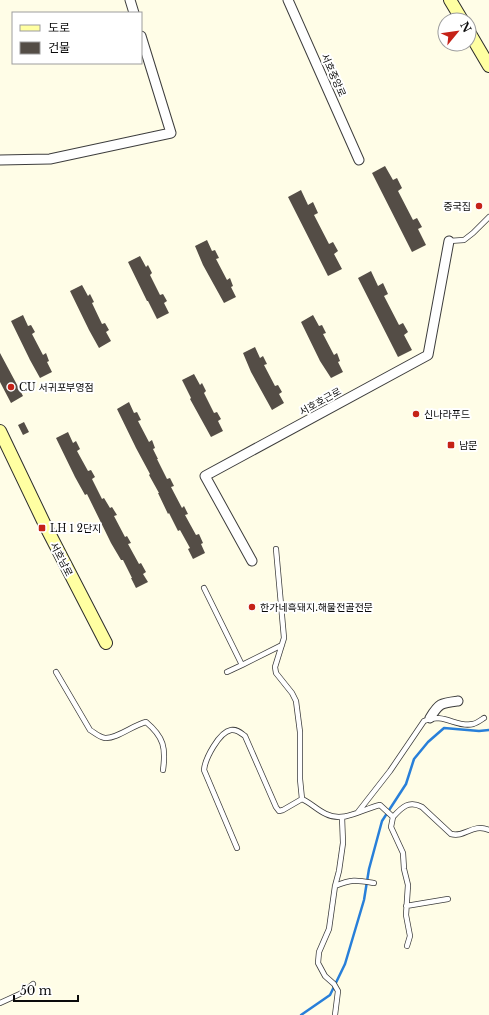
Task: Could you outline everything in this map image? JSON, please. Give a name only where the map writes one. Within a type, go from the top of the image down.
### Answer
[{"type":"main road","points":[[450,0],[457,12]]},
{"type":"main road","points":[[477,46],[489,66]]},
{"type":"main road","name":"서호남로","points":[[0,431],[45,525],[106,643]]},
{"type":"street","points":[[130,0],[134,12]]},
{"type":"street","name":"서호중앙로","points":[[288,0],[359,160]]},
{"type":"street","points":[[0,160],[50,159],[171,133],[142,39]]},
{"type":"street","name":"서호호근로","points":[[252,561],[205,476],[428,355],[449,241]]},
{"type":"street","points":[[430,718],[437,706],[447,702],[458,701]]},
{"type":"lane","points":[[449,241],[464,240],[488,220]]},
{"type":"lane","points":[[276,549],[284,638],[275,667],[276,673],[292,693],[296,701],[300,732],[300,779],[302,799]]},
{"type":"lane","points":[[204,588],[242,665]]},
{"type":"lane","points":[[227,672],[282,645]]},
{"type":"lane","points":[[56,672],[90,730],[100,737],[113,737],[146,722],[157,731],[164,745],[165,756],[163,770]]},
{"type":"lane","points":[[357,813],[390,771],[424,721],[436,717],[469,725],[475,724],[484,718]]},
{"type":"lane","points":[[237,848],[204,770],[206,759],[222,735],[232,730],[237,730],[246,736],[279,811],[302,799]]},
{"type":"lane","points":[[302,799],[325,814],[334,817],[342,817],[380,805],[393,817]]},
{"type":"lane","points":[[407,946],[410,936],[406,906],[408,885],[404,868],[403,854],[391,826],[393,817],[405,806],[416,804],[422,807],[451,834],[456,835],[477,828],[489,830]]},
{"type":"lane","points":[[336,1015],[338,991],[334,984],[325,976],[318,963],[319,952],[329,928],[335,886],[339,871],[343,843],[342,817]]},
{"type":"lane","points":[[335,886],[348,880],[374,883]]},
{"type":"lane","points":[[406,906],[448,899]]},
{"type":"lane","points":[[0,1003],[22,993],[32,984]]},
{"type":"building","points":[[385,166],[393,180],[397,178],[402,188],[398,191],[413,220],[417,218],[422,227],[418,229],[426,245],[412,252],[372,173]]},
{"type":"building","points":[[301,190],[308,205],[313,202],[318,213],[314,215],[329,244],[333,242],[338,251],[334,254],[342,269],[328,276],[288,197]]},
{"type":"building","points":[[207,240],[212,251],[215,250],[219,258],[216,259],[227,280],[230,278],[233,286],[231,287],[236,297],[224,303],[203,265],[195,246]]},
{"type":"building","points":[[140,256],[146,267],[148,265],[152,273],[150,275],[160,295],[163,294],[167,301],[164,303],[169,313],[157,319],[128,262]]},
{"type":"building","points":[[371,271],[378,286],[383,283],[388,294],[384,296],[399,325],[403,323],[408,332],[404,335],[412,350],[398,357],[358,278]]},
{"type":"building","points":[[82,285],[88,296],[90,294],[94,302],[92,303],[102,324],[105,323],[109,330],[106,332],[111,341],[99,348],[70,291]]},
{"type":"building","points":[[23,315],[28,326],[31,325],[35,332],[32,334],[43,355],[46,353],[49,361],[47,362],[52,372],[40,378],[11,321]]},
{"type":"building","points":[[313,315],[319,326],[322,325],[326,333],[323,334],[334,355],[337,353],[340,361],[338,362],[343,372],[331,378],[320,361],[301,322]]},
{"type":"building","points":[[255,347],[260,358],[263,356],[267,364],[264,365],[275,386],[278,385],[282,392],[279,394],[284,403],[272,410],[251,372],[243,353]]},
{"type":"building","points":[[0,353],[23,396],[11,403],[0,382]]},
{"type":"building","points":[[194,374],[200,385],[202,383],[206,391],[204,393],[214,413],[217,412],[221,419],[218,421],[223,431],[211,437],[190,399],[191,398],[182,380]]},
{"type":"building","points":[[129,402],[134,413],[137,412],[141,420],[138,421],[149,442],[152,440],[155,448],[153,449],[157,459],[167,479],[170,478],[174,486],[171,487],[182,508],[184,506],[188,514],[185,515],[196,535],[199,534],[203,543],[201,544],[205,553],[193,559],[188,549],[190,548],[180,530],[178,531],[169,513],[168,514],[149,475],[150,474],[117,409]]},
{"type":"building","points":[[24,422],[29,432],[23,435],[18,425]]},
{"type":"building","points":[[68,432],[73,443],[76,441],[80,449],[77,451],[88,471],[91,470],[95,477],[92,479],[102,499],[104,498],[110,508],[112,507],[117,515],[114,516],[125,537],[127,536],[131,543],[128,544],[139,564],[141,563],[146,572],[143,574],[148,582],[136,588],[123,560],[121,560],[111,543],[87,494],[85,495],[75,477],[56,438]]},
{"type":"waterway","points":[[301,1015],[330,995],[345,964],[364,900],[369,869],[382,821],[406,784],[414,759],[428,742],[444,728],[479,731],[489,730]]},
{"type":"place","name":"중국집","points":[[479,206]]},
{"type":"place","name":"CU 서귀포부영점","points":[[11,387]]},
{"type":"place","name":"신나라푸드","points":[[416,414]]},
{"type":"place","name":"남문","points":[[451,445]]},
{"type":"place","name":"LH 1 2단지","points":[[42,528]]},
{"type":"place","name":"한가네흑돼지.해물전골전문","points":[[252,607]]}]
